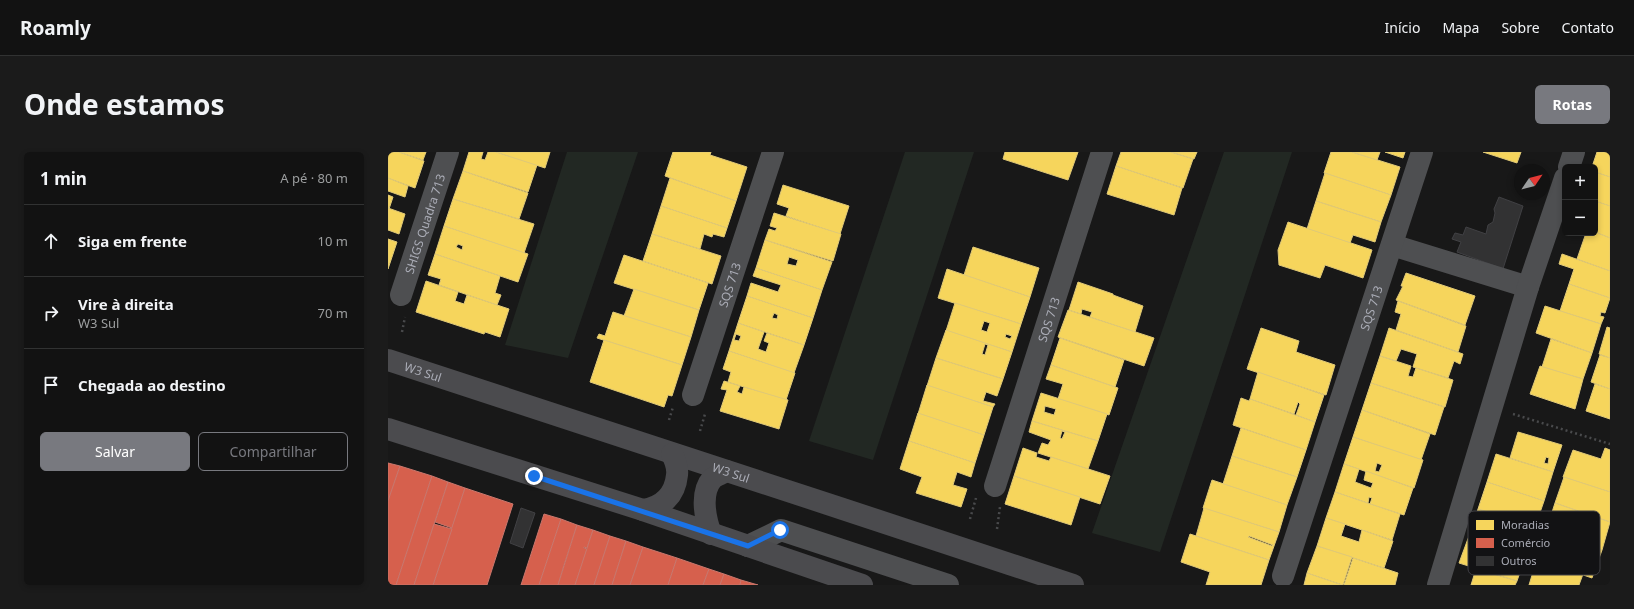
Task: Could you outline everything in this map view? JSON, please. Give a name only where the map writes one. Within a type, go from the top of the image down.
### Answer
[{"type":"main road","name":"W3 Sul","points":[[388,360],[726,472],[810,497],[1073,585]]},
{"type":"main road","points":[[388,429],[643,510],[862,585]]},
{"type":"main road","points":[[643,510],[655,508],[670,494],[678,474],[672,454]]},
{"type":"main road","points":[[711,534],[706,521],[705,502],[707,490],[713,479],[726,472]]},
{"type":"street","name":"SHIGS Quadra 713","points":[[401,296],[448,152]]},
{"type":"street","name":"SQS 713","points":[[694,395],[773,152]]},
{"type":"street","name":"SQS 713","points":[[995,486],[1102,152]]},
{"type":"street","name":"SQS 713","points":[[1284,576],[1422,152]]},
{"type":"street","points":[[1570,164],[1574,152]]},
{"type":"street","points":[[1438,585],[1528,287],[1562,187]]},
{"type":"street","points":[[1392,245],[1528,287]]},
{"type":"street","points":[[748,546],[780,530],[948,585]]},
{"type":"path","points":[[1491,408],[1610,444]]},
{"type":"shaded area","points":[[567,152],[638,152],[568,358],[505,345]]},
{"type":"shaded area","points":[[905,152],[974,152],[873,460],[809,441]]},
{"type":"shaded area","points":[[1224,152],[1292,152],[1160,552],[1092,533]]},
{"type":"building: Moradias","points":[[388,152],[399,152],[424,161],[415,188],[388,178]]},
{"type":"building: Moradias","points":[[399,152],[426,152],[423,160]]},
{"type":"building: Moradias","points":[[469,152],[483,152],[481,159],[485,160],[488,152],[496,152],[537,165],[528,192],[463,171]]},
{"type":"building: Moradias","points":[[496,152],[550,152],[545,168]]},
{"type":"building: Moradias","points":[[673,152],[711,152],[710,155],[747,167],[736,201],[665,176]]},
{"type":"building: Moradias","points":[[1005,152],[1078,152],[1068,180],[1003,159]]},
{"type":"building: Moradias","points":[[1121,152],[1171,152],[1193,159],[1183,188],[1116,166]]},
{"type":"building: Moradias","points":[[1171,152],[1197,152],[1194,159]]},
{"type":"building: Moradias","points":[[1331,152],[1352,152],[1400,167],[1391,195],[1324,173]]},
{"type":"building: Moradias","points":[[1352,152],[1380,152],[1377,160]]},
{"type":"building: Moradias","points":[[1385,152],[1405,152],[1403,158]]},
{"type":"building: Moradias","points":[[1483,152],[1521,152],[1517,163]]},
{"type":"building: Moradias","points":[[1597,152],[1610,152],[1610,177],[1598,173],[1598,164],[1593,164]]},
{"type":"building: Moradias","points":[[1116,166],[1182,188],[1174,215],[1107,194]]},
{"type":"building: Moradias","points":[[463,171],[528,193],[519,219],[453,199]]},
{"type":"building: Moradias","points":[[1325,173],[1391,195],[1381,222],[1316,201]]},
{"type":"building: Moradias","points":[[1598,173],[1610,177],[1610,206],[1598,202]]},
{"type":"building: Moradias","points":[[388,178],[408,186],[405,197],[388,191]]},
{"type":"building: Moradias","points":[[670,178],[736,201],[727,228],[661,206]]},
{"type":"building: Moradias","points":[[783,185],[849,206],[840,234],[786,216],[789,208],[777,204]]},
{"type":"building: Moradias","points":[[388,195],[393,197],[389,209],[388,208]]},
{"type":"building: Moradias","points":[[453,199],[534,224],[524,253],[444,226]]},
{"type":"building: Moradias","points":[[1316,201],[1381,222],[1375,242],[1353,235],[1350,243],[1307,229]]},
{"type":"building: Moradias","points":[[1598,202],[1610,206],[1610,238],[1598,233]]},
{"type":"building: Moradias","points":[[661,206],[727,228],[724,237],[713,234],[712,237],[704,234],[700,249],[652,234]]},
{"type":"building: Moradias","points":[[388,208],[405,214],[399,234],[388,230]]},
{"type":"building: Moradias","points":[[774,213],[841,234],[833,261],[765,240],[769,229],[775,231],[777,228],[770,226]]},
{"type":"building: Moradias","points":[[1288,222],[1372,250],[1363,278],[1325,265],[1320,278],[1279,265],[1278,250]]},
{"type":"building: Moradias","points":[[444,226],[528,254],[518,282],[435,254]],"holes":[[[458,244],[463,246],[462,250],[456,247]]]},
{"type":"building: Moradias","points":[[1598,233],[1610,238],[1610,271],[1577,259],[1585,236],[1598,236]]},
{"type":"building: Moradias","points":[[652,234],[721,256],[712,284],[643,261]]},
{"type":"building: Moradias","points":[[388,239],[397,242],[388,269]]},
{"type":"building: Moradias","points":[[765,240],[832,262],[822,290],[756,268]],"holes":[[[789,257],[798,260],[796,266],[787,264]]]},
{"type":"building: Moradias","points":[[973,247],[1039,268],[1030,297],[964,275]]},
{"type":"building: Moradias","points":[[435,254],[500,276],[495,293],[501,295],[497,305],[439,285],[441,279],[428,275]]},
{"type":"building: Moradias","points":[[1562,254],[1610,271],[1610,298],[1569,284],[1574,269],[1559,264]]},
{"type":"building: Moradias","points":[[624,255],[708,283],[699,310],[614,283]]},
{"type":"building: Moradias","points":[[756,268],[822,290],[813,318],[747,296],[751,283],[778,292],[781,285],[753,276]]},
{"type":"building: Moradias","points":[[947,269],[1030,297],[1021,324],[938,298]]},
{"type":"building: Moradias","points":[[1406,273],[1475,296],[1465,325],[1396,300],[1403,286],[1401,286]]},
{"type":"building: Moradias","points":[[426,281],[458,292],[455,301],[464,304],[467,295],[509,309],[500,337],[485,332],[484,334],[416,312]]},
{"type":"building: Moradias","points":[[1078,282],[1143,306],[1135,332],[1090,317],[1092,312],[1082,309],[1081,314],[1069,310]]},
{"type":"building: Moradias","points":[[1569,284],[1610,298],[1605,313],[1601,312],[1600,316],[1604,317],[1601,324],[1560,311]]},
{"type":"building: Moradias","points":[[634,289],[699,310],[691,337],[624,316]]},
{"type":"building: Moradias","points":[[747,296],[813,318],[804,345],[738,323]],"holes":[[[774,313],[778,315],[777,319],[772,318]]]},
{"type":"building: Moradias","points":[[1398,301],[1466,326],[1458,352],[1396,330],[1401,314],[1395,312]]},
{"type":"building: Moradias","points":[[955,303],[1021,324],[1012,352],[946,331]],"holes":[[[984,321],[990,323],[987,332],[981,330]],[[1006,334],[1012,336],[1010,339],[1005,337]]]},
{"type":"building: Moradias","points":[[1545,306],[1601,324],[1592,353],[1536,333]]},
{"type":"building: Moradias","points":[[1068,310],[1154,338],[1144,366],[1058,337]]},
{"type":"building: Moradias","points":[[613,312],[691,337],[682,365],[597,338],[599,334],[605,336]]},
{"type":"building: Moradias","points":[[738,323],[764,332],[758,349],[766,352],[769,343],[764,341],[767,333],[804,345],[794,373],[729,351]],"holes":[[[736,334],[741,336],[739,341],[734,340]]]},
{"type":"building: Moradias","points":[[1607,327],[1610,328],[1610,358],[1599,354]]},
{"type":"building: Moradias","points":[[1261,328],[1299,341],[1296,352],[1335,365],[1326,395],[1247,369]]},
{"type":"building: Moradias","points":[[1389,328],[1463,354],[1460,364],[1454,361],[1448,378],[1413,367],[1417,354],[1401,349],[1396,361],[1380,356]]},
{"type":"building: Moradias","points":[[946,330],[1012,352],[1003,379],[936,358]],"holes":[[[985,344],[988,345],[985,355],[982,354]]]},
{"type":"building: Moradias","points":[[1060,338],[1124,360],[1115,387],[1051,365]]},
{"type":"building: Moradias","points":[[1551,339],[1592,353],[1583,379],[1542,367]]},
{"type":"building: Moradias","points":[[604,340],[682,365],[672,396],[668,395],[664,407],[590,382]]},
{"type":"building: Moradias","points":[[729,351],[795,373],[786,400],[728,382],[731,372],[723,369]]},
{"type":"building: Moradias","points":[[1600,355],[1610,358],[1610,389],[1591,382]]},
{"type":"building: Moradias","points":[[1380,356],[1411,366],[1408,376],[1413,377],[1416,368],[1453,380],[1445,407],[1371,383]]},
{"type":"building: Moradias","points":[[936,358],[1003,379],[997,396],[986,392],[983,401],[995,404],[993,407],[927,386]]},
{"type":"building: Moradias","points":[[1051,365],[1118,388],[1109,415],[1058,399],[1063,384],[1046,379]]},
{"type":"building: Moradias","points":[[1540,366],[1583,379],[1575,409],[1530,394]]},
{"type":"building: Moradias","points":[[1258,372],[1324,395],[1315,422],[1296,415],[1300,404],[1298,402],[1294,414],[1250,399]]},
{"type":"building: Moradias","points":[[724,381],[740,386],[737,392],[742,394],[744,387],[788,400],[779,429],[720,411],[727,390],[721,389]]},
{"type":"building: Moradias","points":[[1371,383],[1444,407],[1435,435],[1362,410]]},
{"type":"building: Moradias","points":[[1595,384],[1610,389],[1610,419],[1586,411]]},
{"type":"building: Moradias","points":[[927,385],[993,407],[984,435],[918,414]]},
{"type":"building: Moradias","points":[[1041,393],[1107,414],[1098,441],[1032,421]],"holes":[[[1045,406],[1056,409],[1054,415],[1044,412]]]},
{"type":"building: Moradias","points":[[1241,398],[1249,401],[1250,399],[1315,422],[1306,450],[1233,425]]},
{"type":"building: Moradias","points":[[1362,410],[1430,434],[1421,460],[1353,437]]},
{"type":"building: Moradias","points":[[918,413],[984,435],[975,463],[909,441]]},
{"type":"building: Moradias","points":[[1032,421],[1098,441],[1088,469],[1038,453],[1042,443],[1048,445],[1051,440],[1029,432]],"holes":[[[1062,431],[1065,432],[1062,439],[1060,438]]]},
{"type":"building: Moradias","points":[[1241,428],[1306,450],[1297,477],[1232,456]]},
{"type":"building: Moradias","points":[[1518,432],[1562,445],[1553,472],[1510,458]],"holes":[[[1546,457],[1549,458],[1548,464],[1544,463]]]},
{"type":"building: Moradias","points":[[1353,437],[1423,460],[1414,488],[1344,464]],"holes":[[[1377,463],[1382,465],[1379,472],[1375,471]]]},
{"type":"building: Moradias","points":[[909,441],[975,463],[971,477],[957,472],[953,485],[967,489],[961,507],[916,493],[922,477],[900,469]]},
{"type":"building: Moradias","points":[[1023,448],[1037,453],[1036,457],[1049,461],[1051,457],[1110,476],[1100,504],[1014,476]]},
{"type":"building: Moradias","points":[[1605,448],[1610,450],[1610,492],[1563,477],[1573,450],[1601,459]]},
{"type":"building: Moradias","points":[[1496,454],[1553,472],[1544,501],[1487,482]]},
{"type":"building: Moradias","points":[[1232,456],[1297,477],[1287,505],[1223,484]]},
{"type":"building: Moradias","points":[[1344,464],[1359,469],[1355,482],[1371,488],[1373,483],[1364,480],[1366,471],[1413,488],[1404,515],[1370,504],[1372,498],[1369,497],[1368,503],[1335,492]]},
{"type":"building: Moradias","points":[[1014,476],[1080,497],[1071,525],[1005,504]]},
{"type":"building: Moradias","points":[[1564,477],[1610,492],[1610,522],[1600,519],[1600,511],[1578,511],[1555,503]]},
{"type":"building: Moradias","points":[[1212,480],[1287,505],[1279,532],[1203,508]]},
{"type":"building: Moradias","points":[[1487,482],[1544,501],[1541,511],[1484,511],[1478,509]]},
{"type":"building: Moradias","points":[[1335,492],[1400,514],[1392,540],[1326,518]]},
{"type":"building: Moradias","points":[[1555,503],[1578,511],[1552,511]]},
{"type":"building: Moradias","points":[[1204,508],[1279,532],[1269,560],[1196,536]],"holes":[[[1249,536],[1273,545],[1272,546],[1248,537]]]},
{"type":"building: Moradias","points":[[1326,518],[1345,524],[1341,536],[1359,542],[1362,530],[1393,541],[1384,568],[1317,546]]},
{"type":"building: Moradias","points":[[1600,519],[1610,522],[1602,550],[1600,549]]},
{"type":"building: Moradias","points":[[1190,534],[1269,560],[1261,585],[1206,585],[1210,572],[1181,562]]},
{"type":"building: Moradias","points":[[1468,539],[1468,566],[1459,563]]},
{"type":"building: Moradias","points":[[1317,546],[1352,557],[1343,585],[1307,573]]},
{"type":"building: Moradias","points":[[1353,558],[1398,573],[1395,585],[1344,585]]},
{"type":"building: Moradias","points":[[1307,573],[1342,585],[1304,585]]},
{"type":"building: Moradias","points":[[1474,575],[1496,575],[1517,581],[1515,585],[1471,585]]},
{"type":"building: Moradias","points":[[1498,575],[1519,575],[1517,581]]},
{"type":"building: Moradias","points":[[1532,575],[1583,575],[1579,585],[1529,585]]},
{"type":"building: Moradias","points":[[1583,575],[1593,575],[1592,578]]},
{"type":"building: Comércio","points":[[388,463],[400,466],[388,501]]},
{"type":"building: Comércio","points":[[400,466],[432,476],[396,585],[388,585],[388,501]]},
{"type":"building: Comércio","points":[[432,476],[448,482],[414,585],[396,585]]},
{"type":"building: Comércio","points":[[448,482],[465,488],[452,528],[435,522]]},
{"type":"building: Comércio","points":[[465,488],[513,504],[487,585],[433,585]]},
{"type":"building: Comércio","points":[[544,514],[561,519],[539,585],[521,585]]},
{"type":"building: Comércio","points":[[561,519],[577,525],[558,585],[539,585]]},
{"type":"building: Comércio","points":[[434,524],[452,529],[433,585],[414,585]]},
{"type":"building: Comércio","points":[[577,525],[593,530],[587,548],[584,547],[587,549],[575,585],[558,585]]},
{"type":"building: Comércio","points":[[593,530],[610,536],[594,585],[575,585]]},
{"type":"building: Comércio","points":[[610,536],[626,541],[612,585],[594,585]]},
{"type":"building: Comércio","points":[[626,541],[643,547],[630,585],[612,585]]},
{"type":"building: Comércio","points":[[643,547],[677,558],[668,585],[630,585]]},
{"type":"building: Comércio","points":[[677,558],[709,569],[703,585],[668,585]]},
{"type":"building: Comércio","points":[[709,569],[724,574],[720,585],[703,585]]},
{"type":"building: Comércio","points":[[724,574],[741,580],[740,585],[720,585]]},
{"type":"building: Comércio","points":[[741,580],[758,585],[740,585]]},
{"type":"building: Outros","points":[[1499,197],[1523,206],[1502,272],[1498,267],[1457,252],[1461,242],[1452,239],[1455,233],[1463,235],[1466,227],[1486,234],[1488,225],[1493,222],[1495,213],[1494,209]]},
{"type":"building: Outros","points":[[521,508],[535,513],[523,548],[510,543]]},
{"type":"route","points":[[534,476],[643,510],[748,546],[780,530]]}]
